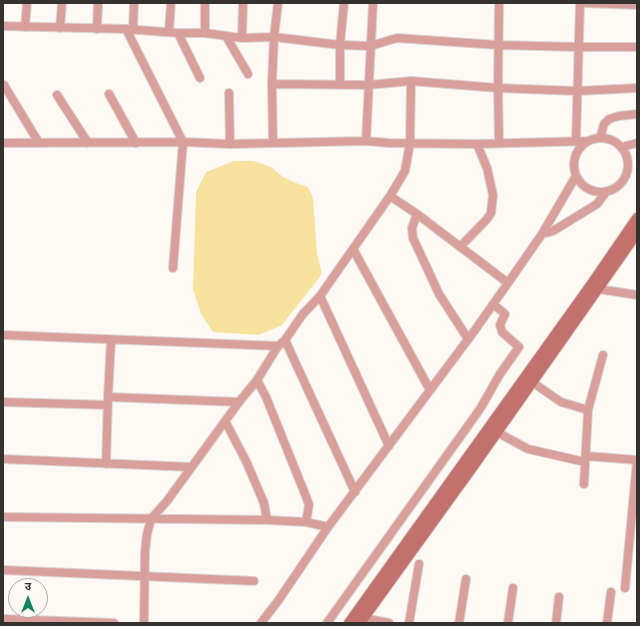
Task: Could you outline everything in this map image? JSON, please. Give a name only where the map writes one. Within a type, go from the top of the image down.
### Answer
[{"type":"street","points":[[25,26],[27,3]]},
{"type":"street","points":[[60,28],[62,3]]},
{"type":"street","points":[[97,29],[98,3]]},
{"type":"street","points":[[134,3],[129,30],[183,142],[173,268]]},
{"type":"street","points":[[169,32],[171,3]]},
{"type":"street","points":[[205,33],[206,3]]},
{"type":"street","points":[[242,38],[243,3]]},
{"type":"street","points":[[272,143],[274,37],[278,3]]},
{"type":"street","points":[[340,85],[340,45],[344,3]]},
{"type":"street","points":[[366,141],[373,3]]},
{"type":"street","points":[[499,3],[499,143]]},
{"type":"street","points":[[576,141],[580,3]]},
{"type":"street","points":[[586,3],[637,5]]},
{"type":"street","points":[[3,26],[205,33],[242,38],[274,37],[340,45],[370,46],[397,38],[498,45],[637,47]]},
{"type":"street","points":[[178,33],[200,78]]},
{"type":"street","points":[[226,36],[248,74]]},
{"type":"street","points":[[272,84],[368,85],[411,82],[498,88],[577,91],[637,88]]},
{"type":"street","points":[[144,623],[147,534],[151,519],[167,501],[239,402],[257,380],[278,346],[285,340],[303,314],[320,296],[390,196],[405,171],[410,143],[411,82]]},
{"type":"street","points":[[4,85],[39,143]]},
{"type":"street","points":[[229,92],[230,144]]},
{"type":"street","points":[[109,94],[136,143]]},
{"type":"street","points":[[57,95],[88,143]]},
{"type":"street","points":[[600,138],[604,124],[609,119],[637,114]]},
{"type":"street","points":[[3,143],[183,142],[230,144],[366,141],[389,143],[477,144],[588,141],[600,138],[616,142],[622,147],[628,158],[626,178],[621,185],[614,190],[597,192],[588,189],[581,184],[576,176],[574,167],[575,158],[579,150],[588,141]]},
{"type":"street","points":[[566,142],[575,158]]},
{"type":"street","points":[[622,147],[637,143]]},
{"type":"street","points":[[460,246],[491,213],[493,195],[487,168],[477,144]]},
{"type":"street","points":[[261,623],[278,601],[328,527],[468,340],[542,234],[576,176]]},
{"type":"street","points":[[542,234],[553,231],[597,204],[606,192]]},
{"type":"street","points":[[390,196],[417,214],[508,283]]},
{"type":"street","points":[[417,214],[412,228],[413,238],[439,294],[468,340]]},
{"type":"street","points":[[349,623],[360,618],[474,465],[493,430],[636,220]]},
{"type":"street","points":[[493,430],[532,382],[637,233]]},
{"type":"street","points":[[353,249],[430,390]]},
{"type":"street","points":[[598,289],[637,295]]},
{"type":"street","points":[[320,296],[389,446]]},
{"type":"street","points":[[327,623],[480,409],[500,374],[519,347],[502,332],[500,325],[506,314],[493,304]]},
{"type":"street","points":[[3,335],[278,346]]},
{"type":"street","points":[[106,464],[111,340]]},
{"type":"street","points":[[285,340],[355,492]]},
{"type":"street","points":[[584,484],[588,410],[604,355]]},
{"type":"street","points":[[257,380],[307,499],[309,505],[306,522]]},
{"type":"street","points":[[532,382],[561,402],[588,410]]},
{"type":"street","points":[[3,402],[239,402]]},
{"type":"street","points":[[225,421],[246,461],[264,503],[267,520]]},
{"type":"street","points":[[493,430],[528,449],[586,459],[637,460],[625,588]]},
{"type":"street","points":[[3,459],[191,467]]},
{"type":"street","points":[[3,516],[267,520],[306,522],[328,527]]},
{"type":"street","points":[[409,623],[419,564]]},
{"type":"street","points":[[3,570],[254,581]]},
{"type":"street","points":[[459,623],[466,579]]},
{"type":"street","points":[[508,623],[513,588]]},
{"type":"street","points":[[607,623],[611,592]]},
{"type":"street","points":[[556,623],[559,597]]},
{"type":"street","points":[[360,618],[389,623]]},
{"type":"street","points":[[3,619],[114,623]]},
{"type":"shaded area","points":[[234,161],[253,161],[271,167],[283,177],[308,187],[313,198],[317,254],[322,274],[282,325],[259,335],[213,332],[201,314],[193,289],[196,192],[206,172]]}]
